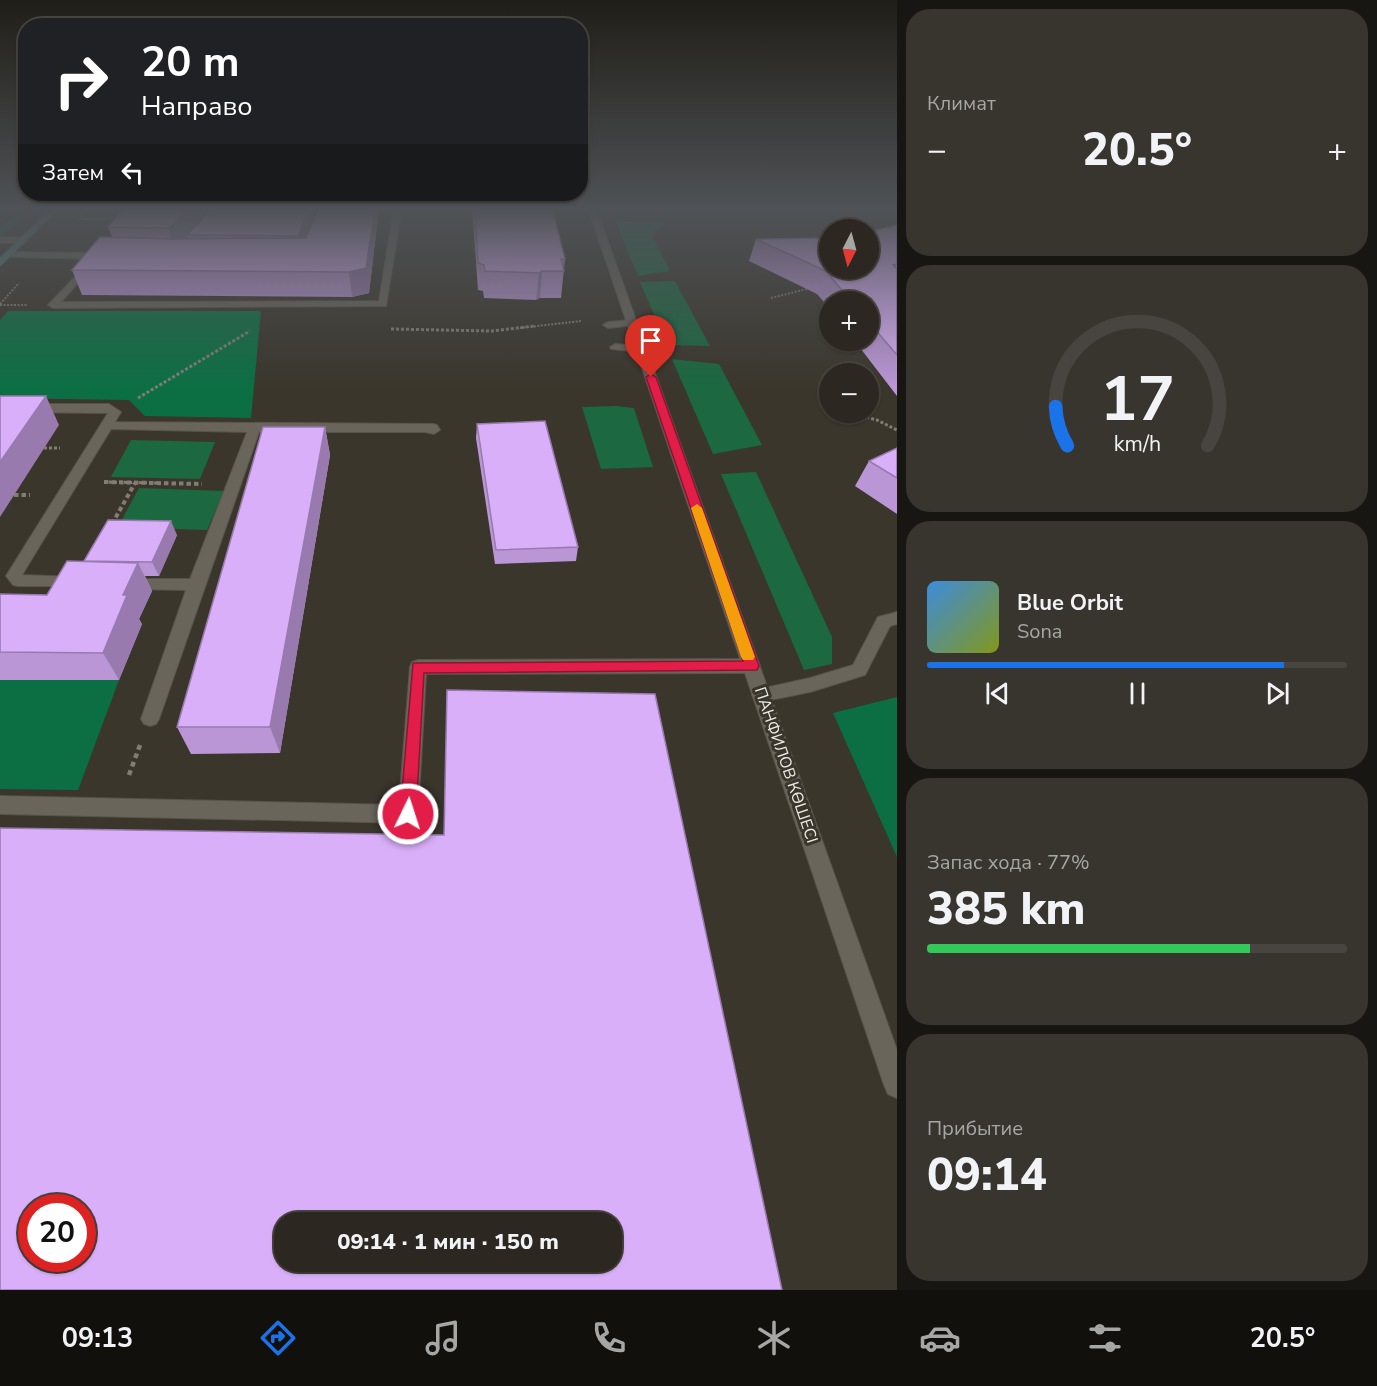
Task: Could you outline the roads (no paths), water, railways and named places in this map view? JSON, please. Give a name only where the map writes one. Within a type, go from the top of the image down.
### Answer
[{"type":"street","points":[[86,268],[53,305],[383,304],[389,268]]},
{"type":"street","name":"ПАНФИЛОВ КӨШЕСІ","points":[[613,268],[897,1085]]},
{"type":"street","points":[[608,325],[632,323]]},
{"type":"street","points":[[615,347],[641,349]]},
{"type":"street","points":[[0,408],[109,408],[115,412],[14,576],[18,581],[89,583]]},
{"type":"street","points":[[107,425],[433,428],[434,430],[430,430]]},
{"type":"street","points":[[150,719],[254,428]]},
{"type":"street","points":[[109,583],[196,585]]},
{"type":"street","points":[[761,695],[810,685],[859,670],[884,621],[897,618]]},
{"type":"street","points":[[0,805],[408,814],[418,667],[752,666]]}]
